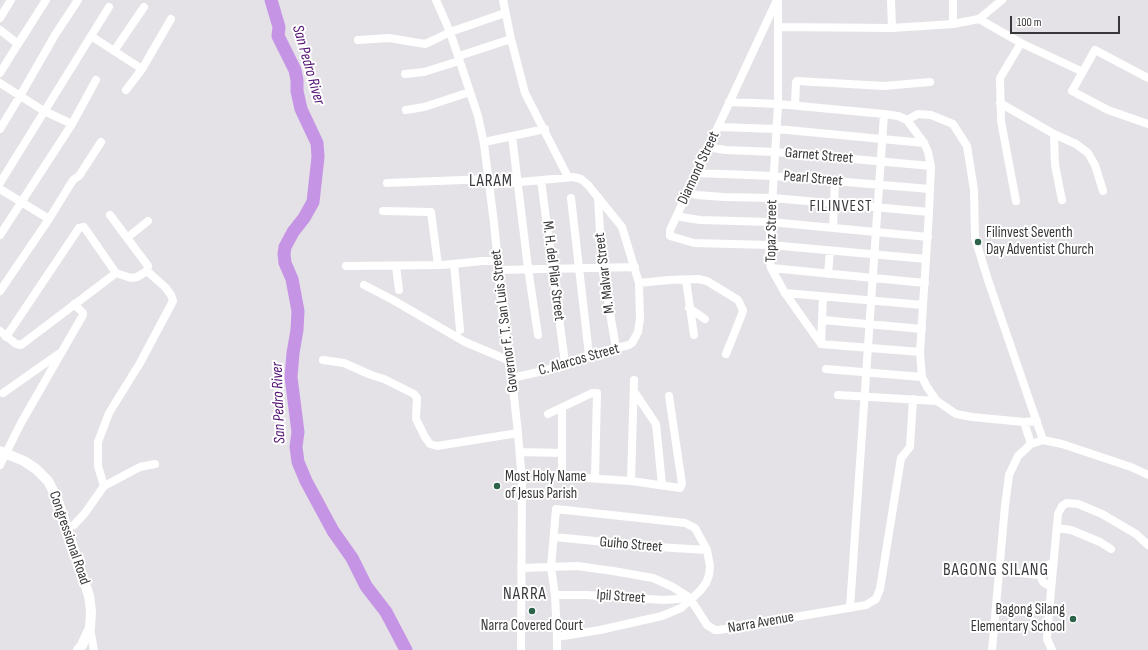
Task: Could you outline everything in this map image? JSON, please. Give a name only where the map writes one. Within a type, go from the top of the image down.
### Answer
[{"type":"main road","name":"Congressional Road","points":[[3,452],[24,461],[36,469],[48,481],[57,498],[89,596],[91,612],[90,628],[78,650]]},
{"type":"street","points":[[0,18],[11,0]]},
{"type":"street","points":[[0,73],[46,0]]},
{"type":"street","points":[[0,129],[55,35],[78,0]]},
{"type":"street","name":"Governor F. T. San Luis Street","points":[[436,0],[461,58],[478,116],[489,182],[520,452],[522,482],[521,650]]},
{"type":"street","points":[[503,0],[511,40],[525,93],[545,129],[568,177]]},
{"type":"street","name":"Topaz Street","points":[[778,0],[778,104],[769,258],[771,268],[785,293],[821,344]]},
{"type":"street","name":"Diamond Street","points":[[770,245],[694,243],[670,236],[669,234],[708,147],[778,0]]},
{"type":"street","points":[[891,0],[892,28]]},
{"type":"street","points":[[953,0],[953,24]]},
{"type":"street","points":[[778,27],[892,28],[953,24],[979,19],[1002,0]]},
{"type":"street","points":[[114,51],[144,6]]},
{"type":"street","points":[[0,183],[109,7]]},
{"type":"street","points":[[358,40],[389,38],[426,44],[450,32],[505,13]]},
{"type":"street","points":[[126,90],[142,69],[171,19]]},
{"type":"street","points":[[979,19],[1020,43],[1083,72]]},
{"type":"street","points":[[0,30],[18,44]]},
{"type":"street","points":[[91,36],[142,69]]},
{"type":"street","points":[[405,74],[424,72],[511,40]]},
{"type":"street","points":[[1016,200],[1001,121],[1000,78],[1020,43]]},
{"type":"street","points":[[1148,78],[1095,50],[1072,91],[1108,110],[1148,124]]},
{"type":"street","points":[[0,235],[72,124],[96,80]]},
{"type":"street","points":[[795,106],[797,81],[884,86],[930,82]]},
{"type":"street","points":[[0,83],[44,111],[72,124]]},
{"type":"street","points":[[406,110],[424,107],[470,92]]},
{"type":"street","points":[[729,102],[778,104],[884,114],[898,116],[907,120],[924,144],[928,152],[931,166],[924,305],[920,352],[922,377],[937,401],[956,414],[1024,422],[1037,421]]},
{"type":"street","points":[[1000,103],[1054,134],[1076,144],[1088,153],[1103,191]]},
{"type":"street","points":[[850,608],[884,114]]},
{"type":"street","points":[[907,120],[918,114],[931,115],[953,124],[967,146],[974,190],[975,238],[1007,338],[1043,440]]},
{"type":"street","points":[[718,127],[777,129],[924,144]]},
{"type":"street","points":[[489,141],[545,129]]},
{"type":"street","points":[[1054,134],[1055,165],[1062,200]]},
{"type":"street","points":[[512,136],[538,336]]},
{"type":"street","points":[[0,292],[73,180],[79,176],[101,142]]},
{"type":"street","name":"Garnet Street","points":[[708,147],[743,152],[776,152],[931,166]]},
{"type":"street","name":"Pearl Street","points":[[696,173],[774,176],[930,189]]},
{"type":"street","name":"C. Alarcos Street","points":[[387,183],[518,182],[577,177],[584,181],[598,196],[622,227],[639,283],[640,319],[635,340],[629,345],[589,355],[543,371],[512,378]]},
{"type":"street","name":"M. H. del Pilar Street","points":[[541,180],[565,363]]},
{"type":"street","points":[[833,228],[835,181]]},
{"type":"street","points":[[0,189],[49,219]]},
{"type":"street","points":[[688,191],[696,194],[724,197],[773,198],[929,212]]},
{"type":"street","name":"M. Malvar Street","points":[[598,196],[602,268],[616,348]]},
{"type":"street","points":[[571,198],[589,355]]},
{"type":"street","points":[[383,212],[432,212],[438,265]]},
{"type":"street","points":[[104,486],[98,466],[98,442],[109,413],[140,363],[172,301],[171,295],[165,287],[148,271],[148,266],[110,215]]},
{"type":"street","points":[[677,215],[700,220],[771,222],[928,237]]},
{"type":"street","points":[[127,238],[148,221]]},
{"type":"street","points":[[116,273],[21,344],[16,344],[3,334],[79,228],[84,227],[116,273],[131,278],[137,277],[148,271]]},
{"type":"street","points":[[770,245],[926,259]]},
{"type":"street","points":[[828,274],[830,251]]},
{"type":"street","points":[[346,266],[438,265],[498,261]]},
{"type":"street","points":[[454,264],[460,330]]},
{"type":"street","points":[[396,266],[398,290]]},
{"type":"street","points":[[498,270],[528,268],[635,267]]},
{"type":"street","points":[[771,268],[925,283]]},
{"type":"street","points":[[0,275],[8,280]]},
{"type":"street","points":[[639,283],[698,279],[707,281],[738,300],[743,310],[726,354]]},
{"type":"street","points":[[686,280],[694,335]]},
{"type":"street","points":[[364,285],[465,342],[510,361]]},
{"type":"street","points":[[785,293],[924,305]]},
{"type":"street","points":[[824,297],[821,344],[920,352]]},
{"type":"street","points":[[0,464],[3,452],[83,314],[74,304]]},
{"type":"street","points":[[689,308],[705,319]]},
{"type":"street","points":[[823,320],[922,329]]},
{"type":"street","points":[[3,393],[62,351]]},
{"type":"street","points":[[324,360],[344,363],[370,375],[384,379],[414,394],[417,398],[416,419],[430,444],[437,446],[518,433]]},
{"type":"street","points":[[826,370],[922,377]]},
{"type":"street","points":[[631,481],[635,393],[634,380]]},
{"type":"street","points":[[548,414],[592,393],[597,394],[595,478]]},
{"type":"street","points":[[635,393],[656,424],[662,485]]},
{"type":"street","points":[[838,395],[937,401]]},
{"type":"street","points":[[540,476],[562,476],[631,481],[680,488],[682,484],[669,396]]},
{"type":"street","name":"Narra Avenue","points":[[522,568],[577,566],[652,578],[671,586],[689,598],[707,625],[715,630],[866,605],[876,599],[880,589],[901,458],[910,447],[913,399]]},
{"type":"street","points":[[562,408],[562,476]]},
{"type":"street","points":[[1024,422],[1031,444]]},
{"type":"street","points":[[992,650],[1005,506],[1010,475],[1018,456],[1031,444],[1043,440],[1062,444],[1131,467],[1148,475]]},
{"type":"street","points":[[520,452],[562,453]]},
{"type":"street","points":[[67,527],[74,525],[85,513],[104,486],[140,467],[155,464]]},
{"type":"street","points":[[1052,650],[1047,639],[1056,528],[1058,514],[1062,506],[1068,503],[1078,504],[1102,514],[1136,534],[1148,546]]},
{"type":"street","points":[[557,637],[600,630],[662,616],[680,608],[706,583],[709,575],[710,566],[707,550],[697,531],[692,526],[685,523],[556,509],[551,567],[555,595],[557,650]]},
{"type":"street","points":[[1056,528],[1071,530],[1111,548]]},
{"type":"street","name":"Guiho Street","points":[[554,538],[707,550]]},
{"type":"street","points":[[1051,587],[1043,582],[1040,575],[1043,567],[1053,563]]},
{"type":"street","points":[[1000,571],[1040,575]]},
{"type":"street","name":"Ipil Street","points":[[555,595],[586,595],[664,600],[689,598]]},
{"type":"street","points":[[90,628],[94,650]]},
{"type":"waterway","name":"San Pedro River","points":[[271,0],[279,27],[278,36],[295,70],[297,91],[301,109],[317,143],[318,157],[313,202],[304,218],[293,232],[285,247],[284,254],[285,263],[292,279],[298,311],[291,377],[298,432],[296,447],[298,462],[306,481],[333,531],[352,558],[366,586],[386,612],[406,650]]},
{"type":"place","name":"Filinvest Seventh Day Adventist Church","points":[[978,242]]},
{"type":"place","name":"Most Holy Name of Jesus Parish","points":[[497,486]]},
{"type":"place","name":"Narra Covered Court","points":[[532,611]]},
{"type":"place","name":"Bagong Silang Elementary School","points":[[1073,619]]},
{"type":"district","name":"LARAM","points":[[491,182]]},
{"type":"district","name":"FILINVEST","points":[[841,207]]},
{"type":"district","name":"BAGONG SILANG","points":[[996,571]]},
{"type":"district","name":"NARRA","points":[[525,595]]}]
